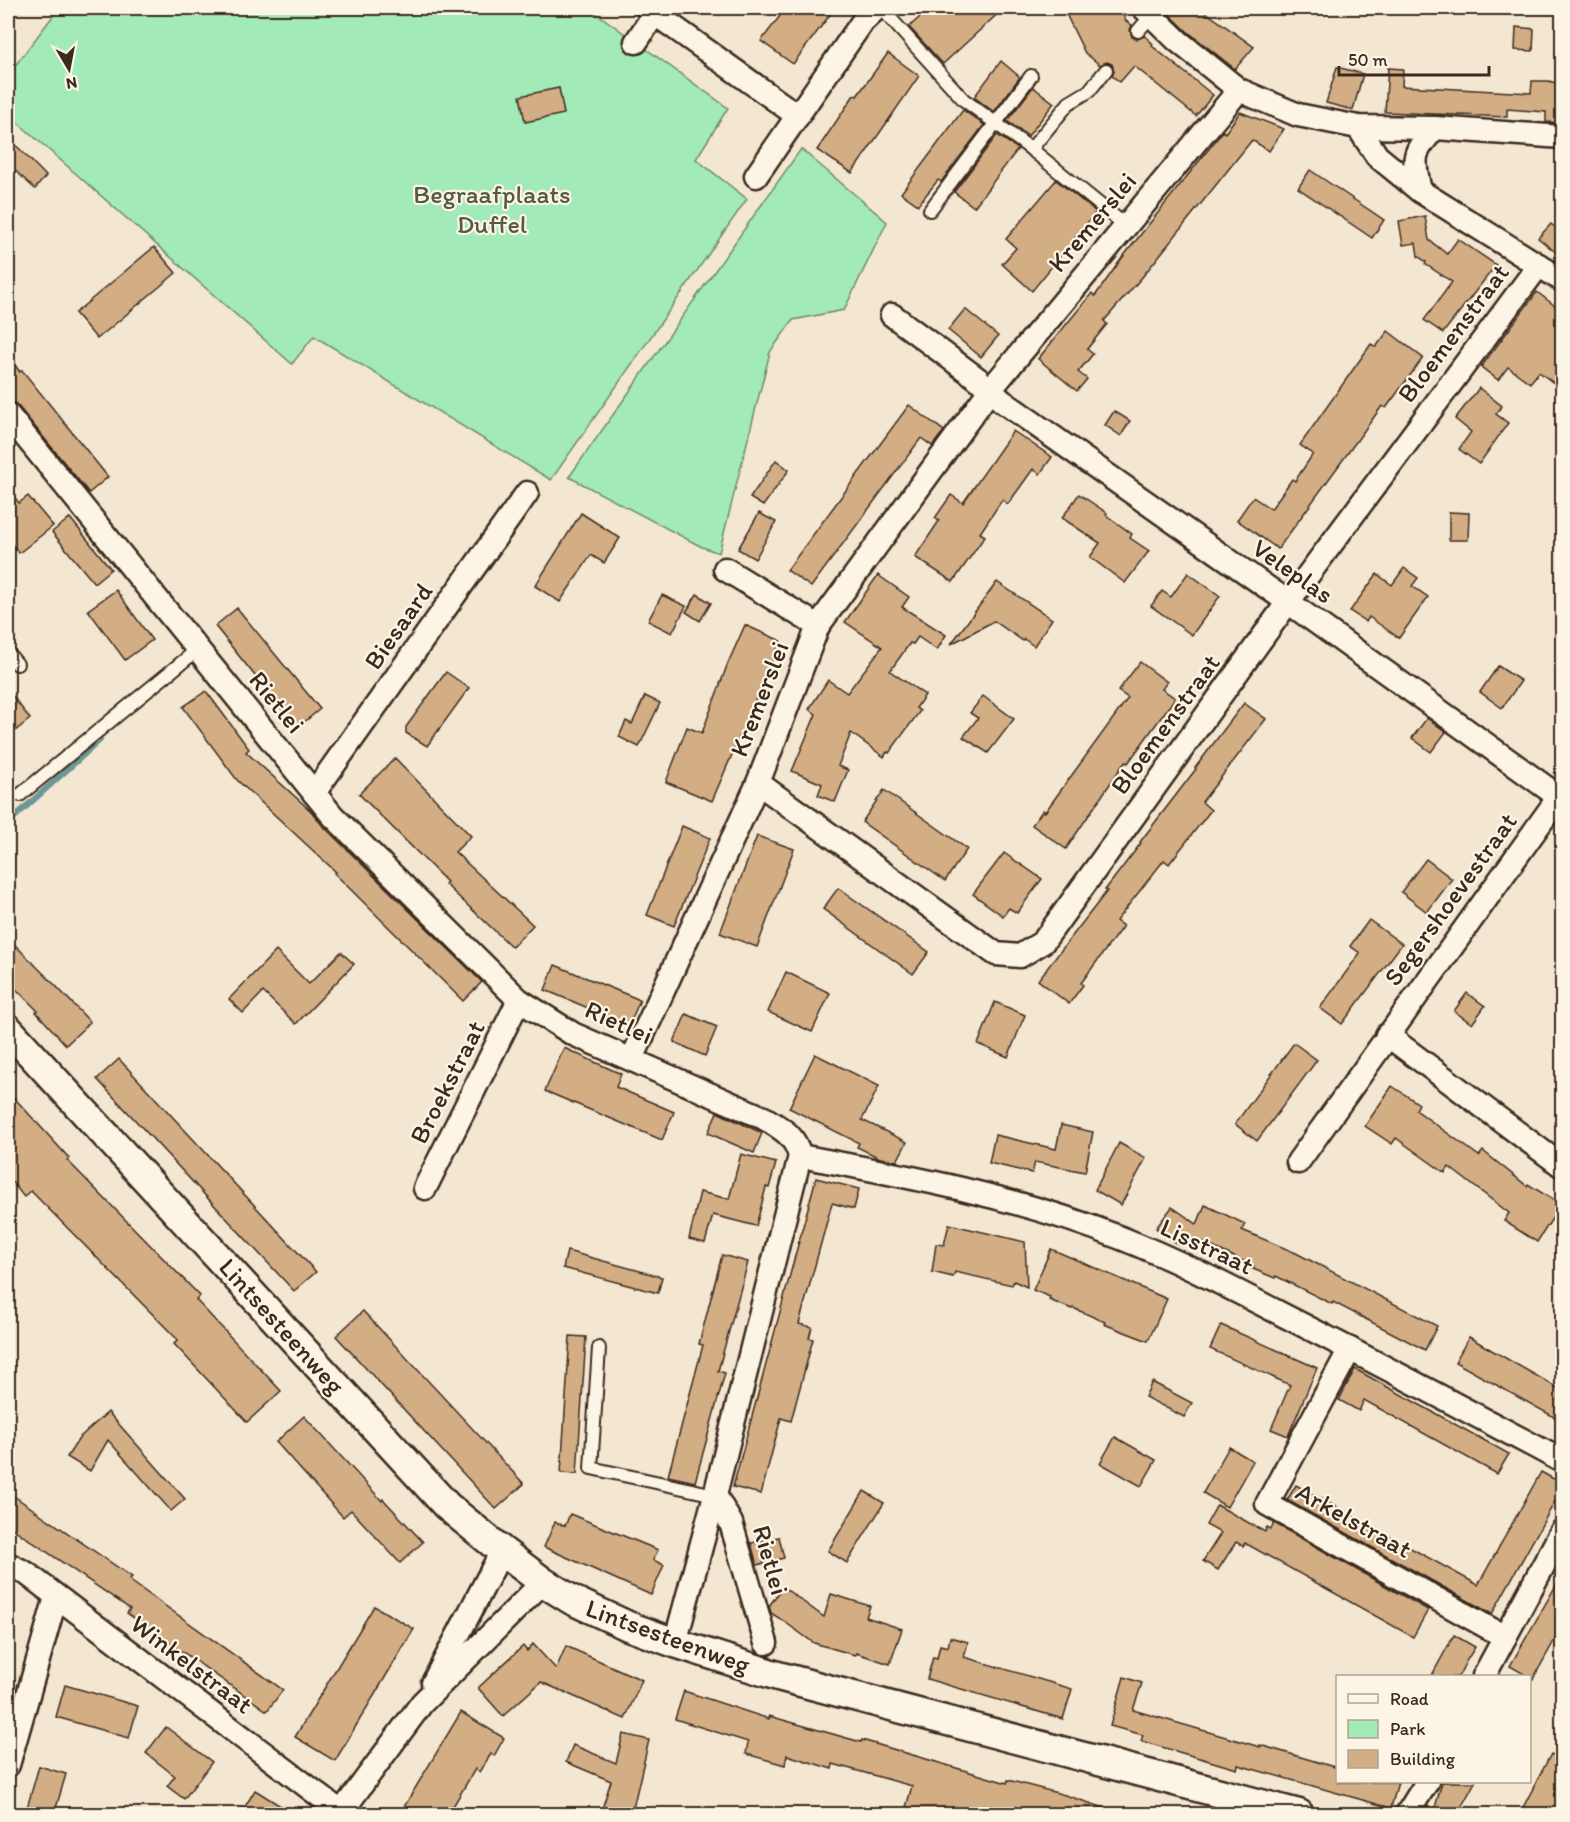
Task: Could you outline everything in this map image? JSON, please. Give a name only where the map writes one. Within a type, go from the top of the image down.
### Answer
[{"type":"street","points":[[756,176],[863,21],[879,8]]},
{"type":"street","points":[[636,42],[651,10],[798,116]]},
{"type":"street","points":[[1145,18],[1178,41],[1239,90],[1298,115],[1358,127],[1563,137]]},
{"type":"street","name":"Kremerslei","points":[[632,1059],[758,783],[818,626],[990,390],[1239,90]]},
{"type":"street","points":[[1358,127],[1377,156],[1420,191],[1563,280]]},
{"type":"street","points":[[1420,191],[1414,159],[1421,144],[1435,129]]},
{"type":"street","name":"Bloemenstraat","points":[[758,783],[996,954],[1020,956],[1042,942],[1288,602],[1539,265]]},
{"type":"street","points":[[892,315],[990,390]]},
{"type":"street","name":"Veleplas","points":[[990,390],[1002,401],[1561,798]]},
{"type":"street","name":"Rietlei","points":[[8,415],[332,815],[519,1000],[573,1034],[764,1118],[791,1136],[800,1156]]},
{"type":"street","name":"Biesaard","points":[[314,793],[527,493]]},
{"type":"street","points":[[725,569],[818,626]]},
{"type":"street","name":"Segershoevestraat","points":[[1298,1162],[1387,1035],[1561,798]]},
{"type":"street","name":"Broekstraat","points":[[425,1188],[519,1000]]},
{"type":"street","name":"Lintsesteenweg","points":[[8,1029],[447,1506],[543,1582],[572,1600],[628,1626],[778,1676],[1299,1815]]},
{"type":"street","points":[[1387,1035],[1563,1166]]},
{"type":"street","points":[[675,1643],[715,1495],[800,1156]]},
{"type":"street","name":"Lisstraat","points":[[800,1156],[909,1176],[1025,1206],[1121,1238],[1233,1289],[1563,1461]]},
{"type":"street","name":"Arkelstraat","points":[[1350,1349],[1267,1504],[1505,1637]]},
{"type":"street","name":"Rietlei","points":[[715,1495],[731,1523],[766,1643]]},
{"type":"street","points":[[1485,1675],[1563,1531]]},
{"type":"street","points":[[422,1703],[502,1551]]},
{"type":"street","name":"Winkelstraat","points":[[8,1564],[26,1573],[340,1813]]},
{"type":"street","points":[[340,1813],[422,1703],[543,1582]]},
{"type":"street","points":[[8,1765],[56,1597]]},
{"type":"street","points":[[1407,1815],[1426,1783]]},
{"type":"lane","points":[[879,8],[964,99],[1031,149],[1126,226]]},
{"type":"lane","points":[[1031,149],[1069,103],[1089,91],[1106,70]]},
{"type":"lane","points":[[930,210],[1031,76]]},
{"type":"lane","points":[[20,795],[197,650]]},
{"type":"lane","points":[[8,653],[16,664]]},
{"type":"lane","points":[[599,1348],[591,1468],[715,1495]]},
{"type":"green space","name":"Begraafplaats Duffel","points":[[59,8],[589,8],[728,108],[696,159],[747,199],[551,480],[314,336],[292,364],[8,114],[8,75]]},
{"type":"green space","points":[[801,149],[887,222],[844,310],[793,320],[770,352],[719,553],[702,547],[569,477]]},
{"type":"building","points":[[786,8],[835,8],[793,64],[761,41]]},
{"type":"building","points":[[930,8],[1004,8],[943,64],[909,27]]},
{"type":"building","points":[[1063,8],[1119,8],[1126,21],[1132,25],[1130,30],[1132,37],[1137,39],[1145,36],[1153,44],[1152,46],[1213,95],[1196,116],[1134,66],[1120,82],[1112,76],[1114,71],[1112,64],[1107,62],[1100,65],[1085,53]]},
{"type":"building","points":[[1163,8],[1200,8],[1254,47],[1235,69],[1187,31]]},
{"type":"building","points":[[1516,27],[1534,29],[1533,51],[1515,50]]},
{"type":"building","points":[[888,53],[919,76],[852,173],[817,150],[854,95],[857,96]]},
{"type":"building","points":[[1001,61],[1020,77],[994,112],[974,97]]},
{"type":"building","points":[[1337,67],[1363,74],[1353,110],[1326,103]]},
{"type":"building","points":[[1388,68],[1403,69],[1402,86],[1531,93],[1532,81],[1549,81],[1563,85],[1563,123],[1546,122],[1546,112],[1507,109],[1507,117],[1385,112]]},
{"type":"building","points":[[1033,87],[1054,103],[1028,136],[1007,121]]},
{"type":"building","points":[[559,88],[564,114],[525,122],[520,96]]},
{"type":"building","points":[[963,110],[984,125],[941,182],[938,180],[918,205],[901,193]]},
{"type":"building","points":[[1240,112],[1284,129],[1269,151],[1252,140],[1104,321],[1107,324],[1087,349],[1093,354],[1078,372],[1087,379],[1077,391],[1038,359],[1092,293],[1095,296],[1122,258]]},
{"type":"building","points":[[997,135],[1018,149],[974,207],[954,192]]},
{"type":"building","points":[[8,137],[46,176],[35,189],[8,164]]},
{"type":"building","points":[[1310,170],[1384,220],[1372,238],[1298,188]]},
{"type":"building","points":[[1056,180],[1096,212],[1032,291],[1002,264],[1016,248],[1006,239]]},
{"type":"building","points":[[1425,216],[1429,240],[1447,254],[1458,239],[1496,265],[1443,333],[1424,320],[1452,282],[1425,264],[1426,262],[1418,256],[1416,243],[1403,245],[1399,221]]},
{"type":"building","points":[[1551,224],[1563,233],[1563,258],[1538,238]]},
{"type":"building","points":[[154,247],[176,273],[97,339],[75,313]]},
{"type":"building","points":[[1537,292],[1563,312],[1563,390],[1539,372],[1530,383],[1508,367],[1498,380],[1481,367]]},
{"type":"building","points":[[965,309],[998,336],[981,357],[948,330]]},
{"type":"building","points":[[1388,331],[1423,358],[1386,408],[1382,406],[1278,549],[1237,520],[1253,497],[1271,509],[1292,479],[1295,481],[1313,454],[1300,445],[1371,344],[1376,347]]},
{"type":"building","points":[[8,356],[20,372],[22,370],[108,477],[89,493],[18,406],[8,397]]},
{"type":"building","points":[[1479,388],[1502,406],[1496,414],[1508,423],[1479,464],[1459,449],[1471,432],[1455,419]]},
{"type":"building","points":[[909,405],[944,431],[932,446],[921,438],[811,587],[787,570]]},
{"type":"building","points":[[1114,411],[1130,421],[1121,436],[1105,425]]},
{"type":"building","points":[[1013,431],[1052,457],[1040,474],[1033,469],[1008,504],[1002,500],[980,533],[985,536],[953,582],[915,557],[939,521],[935,518],[951,495],[963,503]]},
{"type":"building","points":[[776,460],[789,470],[763,506],[750,498]]},
{"type":"building","points":[[8,489],[19,503],[28,496],[53,526],[19,553],[8,539]]},
{"type":"building","points":[[1079,494],[1107,513],[1106,515],[1132,534],[1130,538],[1149,551],[1125,583],[1090,557],[1100,543],[1062,518]]},
{"type":"building","points":[[1449,512],[1469,513],[1468,540],[1449,540]]},
{"type":"building","points":[[581,513],[620,538],[604,563],[591,555],[560,602],[535,586]]},
{"type":"building","points":[[759,513],[776,522],[755,559],[738,549]]},
{"type":"building","points":[[70,518],[111,569],[94,583],[52,532]]},
{"type":"building","points":[[1404,568],[1418,578],[1412,586],[1428,597],[1399,638],[1369,617],[1366,622],[1350,611],[1377,574],[1392,585]]},
{"type":"building","points":[[1188,573],[1220,596],[1192,635],[1151,606],[1162,591],[1171,597]]},
{"type":"building","points":[[878,575],[909,597],[902,607],[946,635],[937,650],[918,637],[913,644],[910,643],[890,671],[925,695],[916,708],[920,711],[884,757],[851,733],[838,766],[848,770],[835,802],[818,795],[822,784],[792,771],[816,714],[809,709],[828,680],[847,693],[882,647],[845,622]]},
{"type":"building","points":[[997,582],[1052,619],[1034,646],[994,621],[951,644]]},
{"type":"building","points":[[116,590],[152,640],[125,660],[88,610]]},
{"type":"building","points":[[697,594],[711,603],[700,621],[686,612]]},
{"type":"building","points":[[662,595],[686,606],[672,633],[648,621]]},
{"type":"building","points":[[237,608],[320,709],[297,728],[215,626]]},
{"type":"building","points":[[745,625],[781,641],[712,801],[666,782],[687,727],[702,733]]},
{"type":"building","points":[[1140,662],[1167,682],[1162,689],[1175,698],[1128,763],[1122,766],[1066,849],[1032,825],[1043,810],[1045,812],[1128,698],[1118,691]]},
{"type":"building","points":[[1498,666],[1521,681],[1502,708],[1480,692]]},
{"type":"building","points":[[446,672],[469,688],[427,746],[406,733],[406,727]]},
{"type":"building","points":[[8,690],[30,719],[8,737]]},
{"type":"building","points":[[206,691],[249,749],[246,752],[311,811],[322,825],[482,982],[463,1001],[334,873],[336,872],[237,780],[183,707]]},
{"type":"building","points":[[645,696],[660,703],[639,747],[619,737],[626,721],[632,724]]},
{"type":"building","points":[[983,696],[1014,719],[988,753],[963,737],[978,718],[970,713]]},
{"type":"building","points":[[1244,703],[1266,719],[1202,802],[1211,810],[1169,864],[1164,860],[1116,921],[1123,926],[1081,983],[1083,985],[1069,1004],[1038,980],[1107,891],[1105,890]]},
{"type":"building","points":[[1427,718],[1446,732],[1431,752],[1412,738]]},
{"type":"building","points":[[395,758],[471,836],[455,852],[533,925],[512,947],[445,884],[447,882],[359,794]]},
{"type":"building","points":[[884,790],[967,849],[945,881],[862,822]]},
{"type":"building","points":[[682,826],[710,838],[674,926],[647,915]]},
{"type":"building","points":[[757,836],[794,849],[757,947],[720,933]]},
{"type":"building","points":[[1004,853],[1042,879],[1017,913],[1009,908],[1003,916],[973,894]]},
{"type":"building","points":[[1426,859],[1452,879],[1427,912],[1401,892]]},
{"type":"building","points":[[838,888],[929,952],[913,974],[823,909]]},
{"type":"building","points":[[1369,920],[1402,944],[1342,1024],[1320,1008],[1360,953],[1350,946]]},
{"type":"building","points":[[8,938],[90,1022],[66,1045],[36,1012],[38,1011],[8,981]]},
{"type":"building","points":[[276,951],[309,984],[341,952],[354,964],[296,1024],[263,992],[243,1013],[229,999]]},
{"type":"building","points":[[555,965],[640,1000],[629,1025],[545,990]]},
{"type":"building","points":[[786,972],[830,993],[812,1032],[768,1012]]},
{"type":"building","points":[[1467,993],[1485,1006],[1472,1024],[1454,1011]]},
{"type":"building","points":[[995,1002],[1025,1015],[1008,1057],[978,1044]]},
{"type":"building","points":[[686,1014],[717,1027],[705,1056],[674,1042]]},
{"type":"building","points":[[1294,1043],[1317,1060],[1257,1141],[1235,1124]]},
{"type":"building","points":[[564,1048],[621,1074],[616,1087],[674,1112],[662,1140],[545,1091]]},
{"type":"building","points":[[815,1054],[879,1086],[862,1120],[907,1142],[897,1161],[880,1158],[857,1147],[859,1143],[789,1108]]},
{"type":"building","points":[[119,1059],[316,1272],[294,1291],[97,1079]]},
{"type":"building","points":[[1392,1086],[1419,1104],[1416,1110],[1479,1156],[1483,1151],[1527,1186],[1528,1184],[1561,1205],[1537,1242],[1504,1221],[1509,1213],[1449,1167],[1445,1173],[1396,1138],[1392,1144],[1365,1126]]},
{"type":"building","points":[[8,1091],[69,1158],[67,1160],[200,1296],[196,1300],[281,1391],[247,1422],[174,1344],[178,1340],[31,1191],[24,1197],[8,1177]]},
{"type":"building","points":[[717,1112],[762,1133],[754,1153],[708,1133]]},
{"type":"building","points":[[1061,1125],[1093,1132],[1085,1172],[1035,1162],[1032,1173],[989,1163],[995,1135],[1056,1149]]},
{"type":"building","points":[[1119,1143],[1146,1158],[1121,1205],[1095,1190]]},
{"type":"building","points":[[741,1154],[776,1163],[769,1188],[766,1187],[756,1226],[713,1215],[705,1243],[689,1239],[700,1192],[729,1199]]},
{"type":"building","points":[[816,1178],[859,1189],[854,1209],[832,1203],[799,1324],[812,1327],[809,1338],[813,1339],[791,1421],[781,1418],[761,1494],[733,1487]]},
{"type":"building","points":[[1205,1205],[1245,1224],[1242,1230],[1296,1253],[1437,1326],[1425,1350],[1333,1302],[1332,1304],[1276,1276],[1275,1278],[1253,1269],[1254,1266],[1186,1235],[1179,1245],[1156,1228],[1172,1207],[1197,1224]]},
{"type":"building","points":[[949,1224],[1025,1242],[1027,1287],[1014,1281],[1012,1285],[955,1272],[953,1277],[932,1272],[936,1244],[944,1245]]},
{"type":"building","points":[[1051,1249],[1167,1299],[1148,1341],[1049,1300],[1050,1297],[1033,1290]]},
{"type":"building","points":[[567,1251],[662,1277],[658,1293],[563,1268]]},
{"type":"building","points":[[722,1255],[748,1262],[718,1371],[725,1373],[695,1482],[668,1476],[703,1345],[699,1344]]},
{"type":"building","points":[[363,1311],[524,1484],[496,1509],[336,1336]]},
{"type":"building","points":[[1221,1325],[1317,1368],[1288,1436],[1271,1429],[1290,1385],[1210,1349]]},
{"type":"building","points":[[570,1336],[586,1337],[577,1474],[561,1473]]},
{"type":"building","points":[[1469,1337],[1563,1391],[1563,1422],[1455,1362]]},
{"type":"building","points":[[1355,1369],[1509,1454],[1497,1474],[1364,1400],[1359,1411],[1339,1400]]},
{"type":"building","points":[[1152,1382],[1192,1403],[1184,1417],[1145,1397]]},
{"type":"building","points":[[108,1412],[185,1499],[171,1511],[108,1440],[90,1471],[67,1457],[80,1437]]},
{"type":"building","points":[[304,1416],[423,1542],[400,1563],[351,1510],[343,1517],[276,1442]]},
{"type":"building","points":[[1115,1437],[1156,1460],[1141,1486],[1100,1463]]},
{"type":"building","points":[[1229,1447],[1253,1461],[1227,1507],[1203,1493]]},
{"type":"building","points":[[1541,1472],[1563,1484],[1563,1487],[1492,1614],[1287,1500],[1296,1485],[1478,1585]]},
{"type":"building","points":[[864,1491],[884,1503],[847,1563],[828,1551]]},
{"type":"building","points":[[8,1492],[132,1577],[129,1580],[283,1690],[267,1711],[127,1613],[130,1609],[8,1525]]},
{"type":"building","points":[[1217,1505],[1265,1532],[1267,1527],[1271,1529],[1274,1523],[1428,1610],[1413,1637],[1245,1543],[1243,1546],[1236,1542],[1218,1570],[1203,1561],[1221,1533],[1206,1525]]},
{"type":"building","points":[[570,1514],[658,1550],[653,1560],[664,1565],[651,1595],[544,1547],[555,1522],[565,1526]]},
{"type":"building","points":[[779,1537],[784,1558],[757,1565],[751,1543]]},
{"type":"building","points":[[1563,1573],[1563,1625],[1533,1679],[1531,1675],[1526,1675],[1510,1666]]},
{"type":"building","points":[[783,1587],[824,1617],[831,1594],[870,1606],[866,1617],[902,1629],[890,1664],[814,1643],[771,1613],[769,1606]]},
{"type":"building","points":[[374,1606],[414,1629],[335,1761],[295,1737]]},
{"type":"building","points":[[1454,1635],[1475,1647],[1459,1675],[1432,1675]]},
{"type":"building","points":[[950,1637],[968,1642],[964,1657],[1072,1689],[1063,1719],[927,1679],[933,1657],[937,1658],[940,1645],[948,1647]]},
{"type":"building","points":[[533,1644],[556,1669],[566,1646],[642,1680],[625,1719],[541,1682],[503,1716],[478,1688],[523,1646],[527,1651]]},
{"type":"building","points":[[1124,1677],[1142,1683],[1133,1710],[1336,1767],[1336,1783],[1398,1783],[1391,1808],[1238,1765],[1237,1769],[1141,1741],[1143,1735],[1110,1726]]},
{"type":"building","points":[[65,1685],[138,1706],[129,1738],[56,1717]]},
{"type":"building","points":[[684,1691],[769,1719],[769,1716],[861,1742],[862,1740],[1007,1783],[1008,1780],[1065,1795],[1114,1811],[1114,1815],[953,1815],[936,1809],[935,1815],[931,1815],[906,1807],[912,1786],[833,1764],[832,1769],[787,1755],[785,1765],[746,1754],[748,1742],[675,1719]]},
{"type":"building","points":[[461,1712],[504,1738],[494,1756],[491,1754],[479,1772],[475,1769],[448,1815],[399,1815]]},
{"type":"building","points":[[166,1727],[212,1762],[184,1799],[167,1786],[175,1776],[146,1753]]},
{"type":"building","points":[[623,1734],[649,1740],[631,1815],[600,1815],[611,1781],[566,1762],[573,1745],[616,1763]]},
{"type":"building","points":[[1551,1754],[1563,1760],[1563,1815],[1519,1815]]},
{"type":"building","points":[[39,1766],[66,1774],[54,1815],[25,1815]]},
{"type":"building","points":[[1442,1783],[1474,1783],[1457,1815],[1433,1815]]},
{"type":"building","points":[[255,1790],[295,1815],[240,1815]]},
{"type":"waterway","points":[[8,823],[100,740]]}]
